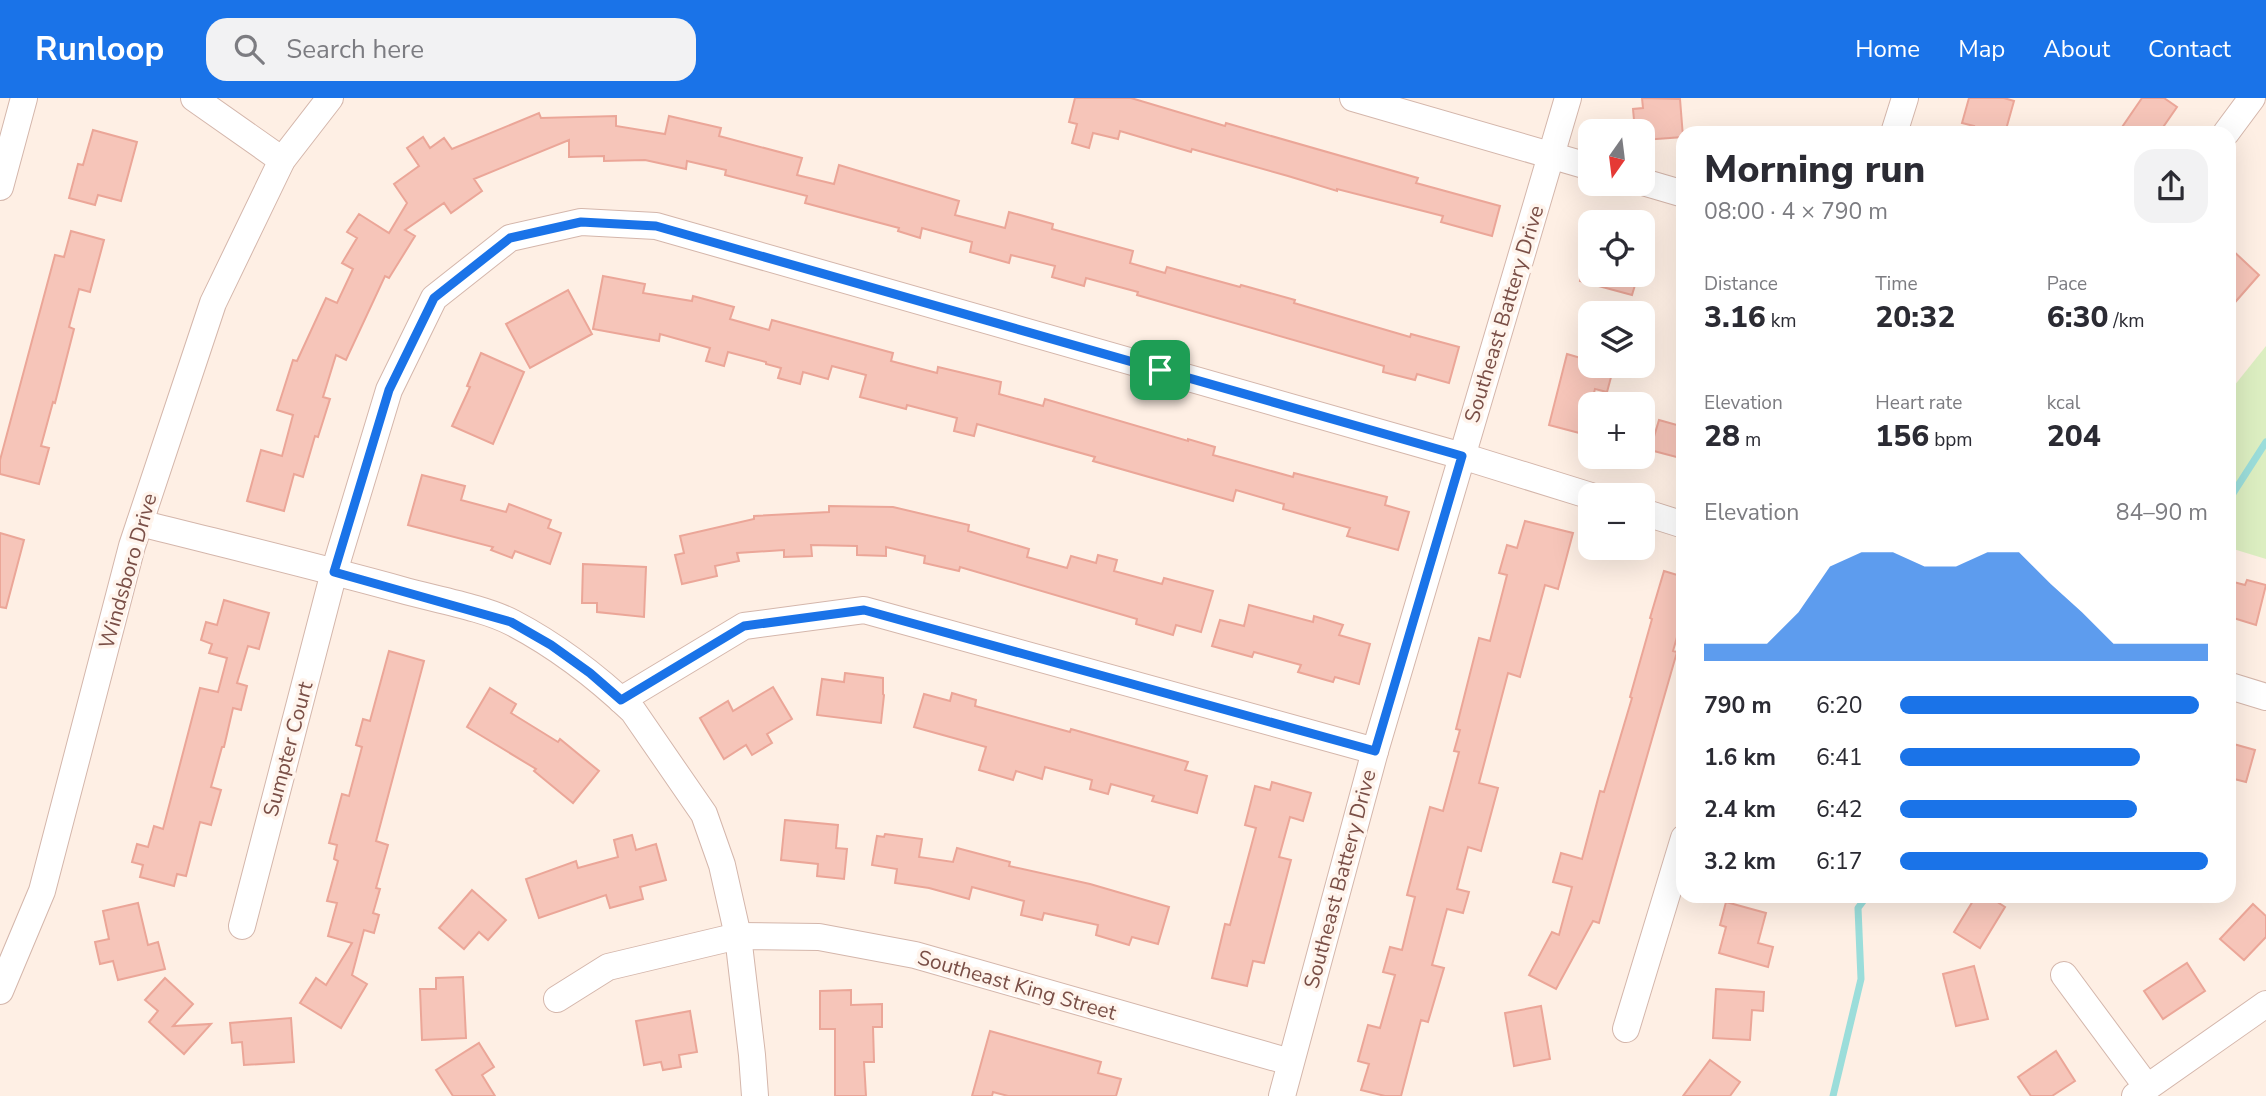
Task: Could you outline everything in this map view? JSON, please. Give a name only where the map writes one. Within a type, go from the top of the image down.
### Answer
[{"type":"street","points":[[0,187],[24,98]]},
{"type":"street","points":[[194,98],[282,160]]},
{"type":"street","name":"Windsboro Drive","points":[[0,991],[42,891],[140,523],[213,303],[282,160],[330,98]]},
{"type":"street","points":[[1353,98],[1578,163]]},
{"type":"street","name":"Southeast Battery Drive","points":[[1282,1096],[1375,751],[1567,98]]},
{"type":"street","points":[[1896,126],[1905,98]]},
{"type":"street","points":[[2231,126],[2252,98]]},
{"type":"street","points":[[1656,186],[1676,192]]},
{"type":"street","name":"Sumpter Court","points":[[242,926],[334,572],[389,390],[434,298],[510,238],[581,222],[656,226],[1462,456],[1578,492]]},
{"type":"street","points":[[1655,516],[1676,522]]},
{"type":"street","points":[[140,523],[334,572],[511,622],[551,645],[590,673],[633,711],[704,814],[722,865],[738,936],[755,1096]]},
{"type":"street","points":[[621,700],[744,626],[864,610],[1375,751]]},
{"type":"street","points":[[2236,688],[2266,697]]},
{"type":"street","points":[[1626,1029],[1676,864]]},
{"type":"street","name":"Southeast King Street","points":[[557,999],[608,967],[738,936],[819,937],[915,955],[1290,1062]]},
{"type":"street","points":[[2064,975],[2141,1091],[2266,1004]]},
{"type":"green space","points":[[2266,346],[2266,559],[2236,550],[2236,384]]},
{"type":"building","points":[[1075,98],[1131,98],[1418,178],[1416,183],[1500,206],[1492,236],[1441,222],[1443,216],[1337,191],[1120,131],[1118,139],[1093,133],[1089,148],[1072,143],[1077,124],[1069,122]]},
{"type":"building","points":[[1642,98],[1680,99],[1682,126],[1676,126],[1676,138],[1656,139],[1656,119],[1634,119],[1633,109],[1643,108]]},
{"type":"building","points":[[1969,98],[2004,98],[2014,101],[2007,126],[1974,126],[1962,123]]},
{"type":"building","points":[[2142,98],[2164,98],[2177,107],[2164,126],[2123,126]]},
{"type":"building","points":[[539,113],[541,118],[616,116],[616,126],[665,134],[669,116],[721,128],[719,136],[802,158],[797,175],[834,184],[839,165],[959,201],[955,215],[1005,228],[1009,212],[1053,224],[1052,229],[1133,251],[1130,263],[1165,273],[1167,267],[1240,287],[1241,285],[1410,337],[1411,334],[1459,347],[1449,383],[1417,374],[1415,380],[1383,372],[1384,366],[1137,295],[1138,292],[1086,278],[1084,286],[1052,277],[1055,266],[1011,255],[1009,263],[970,252],[972,242],[922,228],[920,238],[898,231],[899,228],[805,203],[807,196],[725,175],[726,170],[687,161],[686,169],[645,160],[604,161],[604,156],[569,157],[569,140],[474,179],[482,191],[451,213],[444,203],[405,230],[415,236],[389,278],[385,276],[346,360],[336,355],[323,397],[330,399],[318,437],[315,436],[303,477],[294,474],[284,511],[247,501],[261,450],[282,456],[293,415],[277,410],[293,360],[297,361],[326,298],[337,303],[353,269],[342,263],[357,238],[347,232],[359,214],[389,233],[407,203],[394,184],[419,166],[407,148],[423,137],[430,148],[444,138],[452,149]]},
{"type":"building","points":[[93,130],[137,142],[121,201],[98,195],[95,205],[69,198],[78,164],[83,165]]},
{"type":"building","points":[[71,231],[104,240],[90,292],[79,289],[69,327],[74,329],[41,446],[49,448],[39,484],[0,474],[0,460],[55,255],[64,257]]},
{"type":"building","points":[[2236,254],[2259,275],[2236,301]]},
{"type":"building","points":[[603,276],[645,284],[643,293],[692,301],[693,296],[734,307],[730,319],[769,330],[772,320],[893,353],[891,361],[937,373],[938,367],[1001,382],[999,394],[1043,406],[1045,399],[1215,447],[1213,455],[1293,477],[1294,473],[1387,497],[1385,505],[1409,512],[1398,550],[1347,536],[1350,528],[1283,509],[1284,504],[1236,490],[1233,501],[1093,461],[1095,457],[977,424],[974,436],[954,431],[957,418],[907,405],[906,409],[860,397],[866,375],[832,366],[828,379],[803,372],[800,384],[778,378],[781,368],[766,362],[728,352],[724,366],[706,361],[710,348],[660,334],[659,341],[593,329]]},
{"type":"building","points":[[1602,287],[1634,287],[1632,295]]},
{"type":"building","points":[[568,290],[592,334],[530,368],[506,324]]},
{"type":"building","points":[[481,353],[524,372],[493,444],[452,426],[470,387],[467,386]]},
{"type":"building","points":[[1567,354],[1578,357],[1578,378],[1611,378],[1607,392],[1595,389],[1594,392],[1578,392],[1578,433],[1549,425]]},
{"type":"building","points":[[1659,420],[1676,425],[1676,457],[1655,451],[1655,433]]},
{"type":"building","points":[[422,475],[465,486],[461,500],[506,512],[509,504],[551,520],[548,528],[561,533],[550,564],[515,551],[512,558],[491,550],[493,547],[408,525]]},
{"type":"building","points":[[829,506],[893,507],[969,525],[968,531],[1029,549],[1027,557],[1067,568],[1071,556],[1096,563],[1098,555],[1117,560],[1114,571],[1162,584],[1164,578],[1213,591],[1201,632],[1176,625],[1173,635],[1136,624],[1137,619],[960,567],[959,571],[924,563],[925,556],[886,547],[886,556],[857,555],[857,546],[811,545],[812,556],[784,557],[784,550],[737,553],[739,561],[715,566],[717,576],[682,584],[675,555],[684,553],[680,536],[754,519],[754,516],[829,512]]},
{"type":"building","points":[[1525,521],[1573,533],[1558,589],[1545,585],[1520,677],[1508,673],[1479,783],[1498,788],[1481,851],[1468,847],[1457,889],[1469,892],[1463,913],[1447,909],[1432,965],[1444,968],[1428,1022],[1421,1020],[1401,1096],[1385,1096],[1361,1090],[1369,1064],[1358,1061],[1368,1025],[1380,1028],[1395,975],[1383,972],[1390,947],[1402,950],[1415,897],[1407,895],[1430,807],[1443,811],[1459,752],[1454,751],[1460,730],[1456,729],[1479,638],[1490,641],[1507,575],[1499,573],[1507,545],[1517,548]]},
{"type":"building","points":[[0,533],[24,540],[6,608],[0,607]]},
{"type":"building","points":[[583,564],[646,567],[644,617],[597,612],[597,603],[582,603]]},
{"type":"building","points":[[1664,571],[1676,575],[1676,641],[1673,651],[1676,655],[1599,923],[1593,921],[1556,989],[1529,975],[1552,932],[1559,935],[1572,887],[1553,882],[1561,853],[1582,859],[1600,791],[1604,792],[1632,698],[1630,697],[1652,619],[1650,618]]},
{"type":"building","points":[[2247,580],[2266,585],[2256,625],[2236,619],[2236,583],[2245,585]]},
{"type":"building","points":[[224,600],[269,613],[259,649],[248,646],[237,683],[247,686],[241,710],[233,708],[211,787],[221,790],[211,825],[200,822],[186,876],[177,874],[174,886],[140,877],[143,865],[132,862],[137,844],[148,847],[154,826],[163,829],[200,688],[218,692],[227,658],[209,653],[212,644],[201,640],[206,622],[217,625]]},
{"type":"building","points":[[1249,605],[1313,622],[1314,616],[1343,625],[1339,635],[1370,644],[1359,684],[1335,677],[1333,682],[1298,672],[1301,665],[1254,652],[1252,657],[1212,646],[1220,620],[1244,626]]},
{"type":"building","points":[[389,651],[424,661],[376,841],[388,845],[376,888],[380,889],[373,913],[379,915],[374,933],[364,930],[352,975],[367,984],[341,1028],[300,1003],[316,978],[326,985],[352,943],[328,936],[337,903],[327,901],[338,861],[334,859],[337,845],[329,843],[342,794],[349,796],[362,747],[356,745],[363,719],[370,721]]},
{"type":"building","points":[[845,673],[883,678],[881,723],[817,715],[822,679],[844,682]]},
{"type":"building","points":[[773,687],[792,719],[767,734],[772,743],[752,755],[746,745],[724,759],[700,718],[728,701],[733,711]]},
{"type":"building","points":[[490,688],[516,704],[511,713],[558,742],[560,739],[599,771],[573,803],[534,771],[536,769],[467,727]]},
{"type":"building","points":[[952,693],[976,700],[975,706],[1070,732],[1071,729],[1188,762],[1185,770],[1207,776],[1197,813],[1152,801],[1154,796],[1111,784],[1108,794],[1090,789],[1092,780],[1045,767],[1042,779],[1016,771],[1013,780],[979,770],[986,747],[914,727],[924,694],[950,701]]},
{"type":"building","points":[[2236,745],[2255,750],[2246,782],[2236,780]]},
{"type":"building","points":[[1272,782],[1311,793],[1303,821],[1290,817],[1279,857],[1291,860],[1264,963],[1253,961],[1247,986],[1212,978],[1225,924],[1230,925],[1256,828],[1245,825],[1255,786],[1270,790]]},
{"type":"building","points":[[785,820],[838,825],[836,848],[847,849],[844,879],[817,876],[818,864],[781,860]]},
{"type":"building","points":[[885,834],[922,839],[919,857],[953,862],[957,848],[1010,862],[1009,866],[1090,884],[1169,907],[1158,944],[1132,937],[1129,945],[1096,935],[1098,925],[1044,913],[1042,920],[1021,915],[1024,901],[972,887],[969,899],[929,888],[895,883],[897,869],[872,865],[877,836],[884,837]]},
{"type":"building","points":[[632,835],[636,850],[656,844],[666,880],[640,887],[643,899],[610,908],[606,895],[539,918],[526,879],[576,861],[578,868],[618,857],[614,840]]},
{"type":"building","points":[[472,890],[506,920],[488,940],[479,932],[464,949],[439,928]]},
{"type":"building","points":[[138,903],[148,945],[158,942],[165,969],[118,980],[113,961],[100,964],[95,942],[109,939],[103,911]]},
{"type":"building","points":[[1726,903],[1766,913],[1758,943],[1773,947],[1768,967],[1719,953],[1726,927],[1720,925]]},
{"type":"building","points":[[1972,903],[1999,903],[2005,907],[1980,948],[1954,932]]},
{"type":"building","points":[[2253,904],[2266,916],[2266,937],[2244,960],[2220,939]]},
{"type":"building","points":[[2187,963],[2205,991],[2163,1019],[2144,991]]},
{"type":"building","points":[[1974,966],[1988,1019],[1956,1026],[1943,974]]},
{"type":"building","points":[[463,977],[466,1038],[422,1040],[420,989],[436,989],[436,978]]},
{"type":"building","points":[[165,978],[193,1004],[173,1026],[211,1024],[184,1054],[149,1022],[158,1011],[145,1000]]},
{"type":"building","points":[[1716,989],[1764,992],[1763,1011],[1752,1010],[1750,1040],[1713,1038]]},
{"type":"building","points":[[851,990],[851,1005],[882,1004],[882,1027],[873,1027],[874,1062],[864,1062],[866,1096],[835,1096],[835,1029],[820,1029],[820,991]]},
{"type":"building","points":[[1541,1006],[1550,1059],[1514,1066],[1505,1013]]},
{"type":"building","points":[[690,1011],[697,1052],[679,1055],[681,1067],[663,1070],[661,1062],[644,1065],[636,1021]]},
{"type":"building","points":[[291,1018],[294,1062],[244,1065],[242,1042],[232,1043],[230,1023]]},
{"type":"building","points":[[990,1031],[1101,1062],[1098,1073],[1121,1079],[1116,1096],[1008,1096],[993,1092],[992,1096],[972,1096]]},
{"type":"building","points":[[479,1043],[494,1067],[482,1075],[495,1096],[453,1096],[436,1070]]},
{"type":"building","points":[[2056,1051],[2075,1081],[2052,1096],[2031,1096],[2018,1077]]},
{"type":"building","points":[[1710,1060],[1740,1082],[1730,1096],[1683,1096]]},
{"type":"waterway","points":[[2236,489],[2266,442]]},
{"type":"waterway","points":[[1833,1096],[1861,979],[1858,908],[1862,903]]},
{"type":"route","points":[[581,222],[656,226],[1160,370],[1462,456],[1375,751],[864,610],[744,626],[621,700],[551,645],[511,622],[334,572],[389,390],[434,298],[510,238],[581,222]]}]
